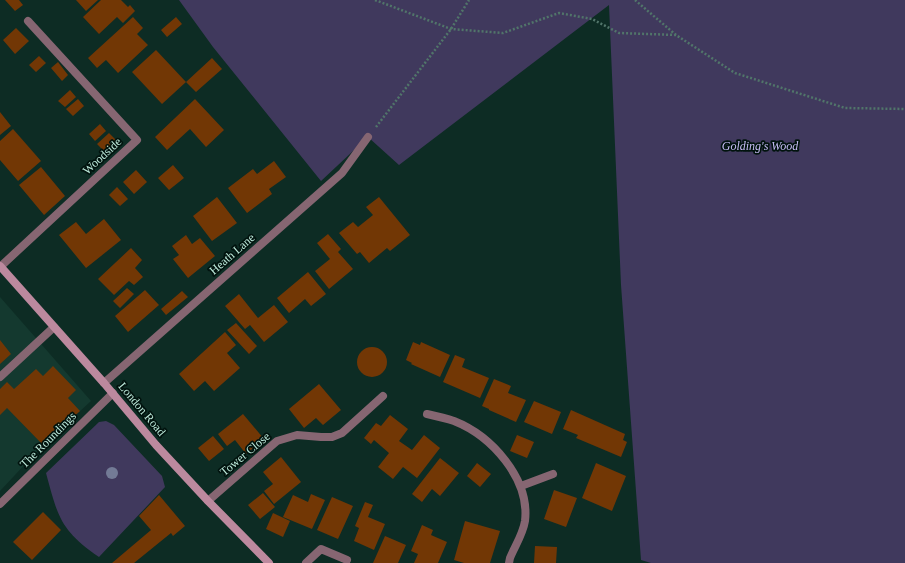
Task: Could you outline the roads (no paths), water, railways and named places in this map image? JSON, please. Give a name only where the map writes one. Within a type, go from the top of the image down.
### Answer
[{"type":"main road","name":"London Road","points":[[0,267],[113,393],[156,445],[269,563]]},
{"type":"street","name":"Woodside","points":[[0,267],[137,140],[28,21]]},
{"type":"street","name":"Heath Lane","points":[[104,383],[342,173],[368,137]]},
{"type":"street","points":[[0,377],[54,327]]},
{"type":"street","name":"The Roundings","points":[[0,504],[113,393]]},
{"type":"street","name":"Tower Close","points":[[208,501],[277,441],[297,435],[332,437],[342,433],[383,396]]},
{"type":"street","points":[[427,414],[454,421],[474,432],[493,447],[508,463],[521,486],[526,511],[525,523],[510,558],[510,563]]},
{"type":"street","points":[[521,486],[553,474]]},
{"type":"street","points":[[306,563],[321,550],[347,560]]},
{"type":"park label","name":"Golding's Wood","points":[[760,146]]}]
